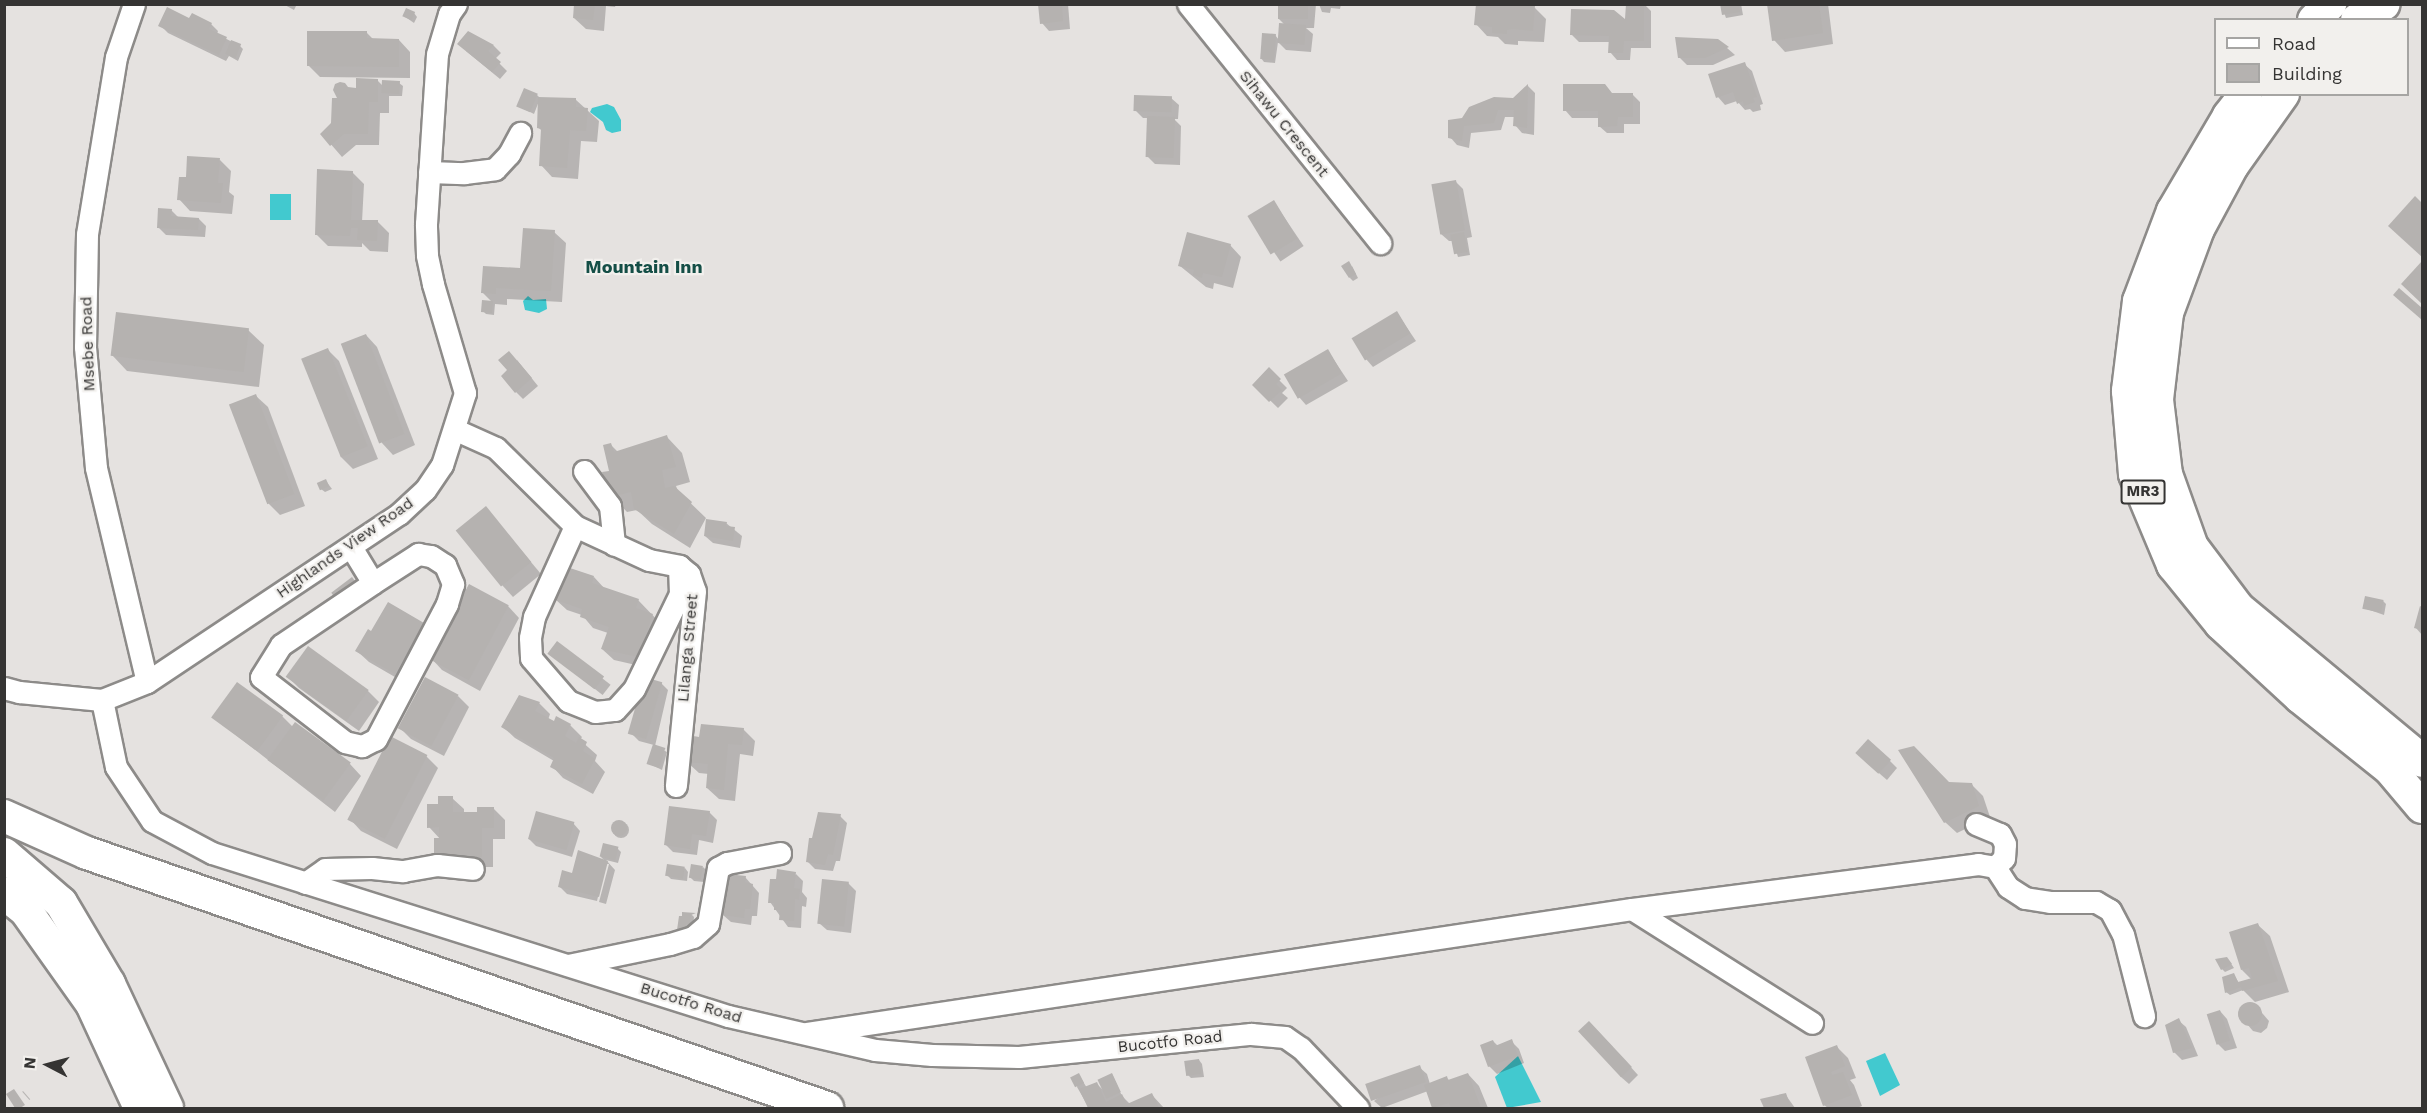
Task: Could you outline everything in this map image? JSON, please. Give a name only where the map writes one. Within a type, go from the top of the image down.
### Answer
[{"type":"highway","points":[[2316,18],[2330,4]]},
{"type":"highway","points":[[2360,18],[2384,4]]},
{"type":"highway","name":"MR3","points":[[2244,96],[2229,116],[2173,211],[2139,301],[2128,391],[2135,474],[2173,565],[2221,624],[2300,697],[2389,768],[2422,807]]},
{"type":"highway","name":"MR3","points":[[2282,96],[2232,166],[2198,229],[2167,313],[2157,399],[2166,474],[2192,547],[2238,608],[2422,761]]},
{"type":"highway","points":[[2320,676],[2367,705],[2422,747]]},
{"type":"highway","points":[[4,816],[87,853],[827,1108]]},
{"type":"highway","points":[[4,854],[61,903],[109,984],[167,1108]]},
{"type":"highway","points":[[4,893],[26,911],[92,1004],[140,1108]]},
{"type":"highway","points":[[92,1004],[130,1108]]},
{"type":"street","name":"Msebe Road","points":[[134,4],[116,57],[87,234],[85,347],[96,468],[147,682]]},
{"type":"street","name":"Highlands View Road","points":[[4,688],[19,692],[102,700],[147,682],[399,514],[425,490],[442,465],[456,430],[465,393],[427,255],[429,172],[437,54],[449,14],[456,4]]},
{"type":"street","name":"Sihawu Crescent","points":[[1188,4],[1380,243]]},
{"type":"street","points":[[429,172],[464,173],[495,169],[509,154],[520,132]]},
{"type":"street","points":[[456,430],[496,447],[575,526],[650,560],[679,566],[680,594],[634,689],[615,710],[595,712],[568,701],[531,658],[530,638],[534,617],[575,526]]},
{"type":"street","points":[[584,471],[610,506],[614,545]]},
{"type":"street","points":[[351,547],[373,583]]},
{"type":"street","points":[[418,554],[431,556],[445,565],[453,584],[447,604],[376,739],[362,746],[345,742],[261,677],[281,645],[373,583],[418,554]]},
{"type":"street","name":"Lilanga Street","points":[[676,786],[695,591],[689,574],[679,566]]},
{"type":"street","name":"Bucotfo Road","points":[[102,700],[116,767],[152,821],[212,853],[728,1016],[875,1050],[1019,1057],[1251,1034],[1285,1038],[1301,1048],[1358,1108]]},
{"type":"street","points":[[1976,824],[2000,834],[2005,844],[2004,858],[1995,867]]},
{"type":"street","points":[[567,965],[693,937],[708,924],[718,868],[726,863],[780,853]]},
{"type":"street","points":[[807,1033],[1632,909],[1978,864],[1995,867],[2008,887],[2025,898],[2050,902],[2096,902],[2110,910],[2123,934],[2144,1016]]},
{"type":"street","points":[[305,883],[325,868],[372,868],[403,871],[437,865],[473,869]]},
{"type":"street","points":[[1632,909],[1812,1023]]},
{"type":"water","points":[[607,104],[614,107],[621,120],[621,131],[612,133],[606,130],[603,122],[590,112],[592,108]]},
{"type":"water","points":[[270,194],[291,194],[291,220],[270,220]]},
{"type":"water","points":[[528,296],[533,300],[546,299],[547,309],[539,313],[525,310],[523,301]]},
{"type":"water","points":[[1885,1053],[1900,1085],[1880,1096],[1866,1061]]},
{"type":"water","points":[[1518,1056],[1541,1102],[1507,1108],[1495,1077]]},
{"type":"building","points":[[574,4],[595,4],[593,20],[573,18]]},
{"type":"building","points":[[1038,4],[1062,4],[1063,21],[1040,24]]},
{"type":"building","points":[[1278,4],[1308,4],[1308,19],[1278,19]]},
{"type":"building","points":[[1476,4],[1535,6],[1533,31],[1513,29],[1507,30],[1507,34],[1492,33],[1492,27],[1474,25]]},
{"type":"building","points":[[1626,4],[1644,4],[1644,41],[1624,41],[1623,53],[1608,53],[1609,36],[1570,35],[1571,9],[1614,10],[1625,19]]},
{"type":"building","points":[[1720,4],[1739,4],[1740,12],[1722,15]]},
{"type":"building","points":[[1767,4],[1819,4],[1823,33],[1772,41]]},
{"type":"building","points":[[167,7],[189,18],[192,13],[212,23],[209,29],[227,37],[219,55],[158,26]]},
{"type":"building","points":[[406,8],[415,12],[411,20],[402,16]]},
{"type":"building","points":[[1279,23],[1306,25],[1305,45],[1278,43]]},
{"type":"building","points":[[307,31],[367,31],[367,38],[399,39],[399,67],[307,66]]},
{"type":"building","points":[[468,31],[494,45],[488,51],[501,62],[492,72],[457,44]]},
{"type":"building","points":[[1262,33],[1276,34],[1274,60],[1260,59]]},
{"type":"building","points":[[1675,37],[1718,39],[1729,47],[1705,58],[1678,58]]},
{"type":"building","points":[[231,40],[241,44],[236,58],[225,54]]},
{"type":"building","points":[[1745,62],[1757,97],[1753,98],[1755,102],[1744,106],[1743,101],[1737,104],[1733,92],[1716,98],[1708,74]]},
{"type":"building","points":[[356,78],[378,79],[378,102],[369,102],[368,134],[344,134],[330,146],[320,134],[331,123],[332,98],[337,98],[333,90],[335,84],[340,82],[345,83],[348,87],[356,88]]},
{"type":"building","points":[[382,80],[400,81],[399,94],[381,93]]},
{"type":"building","points":[[1528,84],[1527,128],[1513,126],[1514,110],[1498,110],[1494,123],[1464,126],[1462,141],[1448,138],[1448,120],[1462,118],[1469,107],[1494,97],[1513,98]]},
{"type":"building","points":[[1563,84],[1605,84],[1612,93],[1633,93],[1633,117],[1618,117],[1617,126],[1598,127],[1598,111],[1563,111]]},
{"type":"building","points":[[524,88],[538,94],[530,112],[516,106]]},
{"type":"building","points":[[1134,95],[1172,96],[1171,112],[1133,111]]},
{"type":"building","points":[[538,97],[576,98],[576,107],[588,108],[586,131],[570,130],[567,168],[539,166],[541,129],[537,128]]},
{"type":"building","points":[[1147,116],[1175,117],[1174,158],[1146,157]]},
{"type":"building","points":[[187,156],[220,158],[218,183],[223,183],[221,203],[177,200],[179,177],[186,177]]},
{"type":"building","points":[[317,169],[353,171],[351,220],[378,220],[377,241],[357,240],[358,228],[351,228],[350,236],[315,235]]},
{"type":"building","points":[[1456,180],[1465,230],[1440,235],[1431,184]]},
{"type":"building","points":[[2415,196],[2422,203],[2422,257],[2388,226]]},
{"type":"building","points":[[1274,200],[1297,239],[1271,255],[1247,216]]},
{"type":"building","points":[[158,208],[172,209],[171,216],[199,218],[198,230],[157,228]]},
{"type":"building","points":[[523,228],[555,230],[551,291],[496,288],[496,294],[481,293],[483,266],[520,268]]},
{"type":"building","points":[[1187,232],[1231,244],[1222,277],[1203,273],[1202,278],[1193,275],[1194,270],[1178,266]]},
{"type":"building","points":[[1464,232],[1468,252],[1454,254],[1450,235]]},
{"type":"building","points":[[1349,261],[1356,274],[1349,278],[1341,266]]},
{"type":"building","points":[[2422,261],[2422,304],[2401,284]]},
{"type":"building","points":[[2399,288],[2422,308],[2422,320],[2393,295]]},
{"type":"building","points":[[482,300],[493,301],[492,313],[481,312]]},
{"type":"building","points":[[1397,311],[1410,333],[1365,361],[1352,338]]},
{"type":"building","points":[[116,312],[249,328],[244,372],[111,356]]},
{"type":"building","points":[[366,334],[404,434],[379,444],[341,344]]},
{"type":"building","points":[[328,348],[368,446],[341,457],[301,359]]},
{"type":"building","points":[[1328,349],[1342,373],[1298,399],[1284,374]]},
{"type":"building","points":[[509,351],[532,378],[515,393],[501,376],[507,370],[498,360]]},
{"type":"building","points":[[1269,367],[1281,379],[1276,384],[1282,390],[1269,402],[1252,385]]},
{"type":"building","points":[[256,394],[294,494],[267,504],[229,404]]},
{"type":"building","points":[[667,435],[676,467],[662,470],[665,488],[674,486],[692,502],[674,534],[634,509],[631,492],[610,497],[602,472],[609,471],[603,445],[611,443],[614,452]]},
{"type":"building","points":[[326,479],[329,486],[320,490],[317,483]]},
{"type":"building","points":[[486,506],[531,562],[501,586],[456,531]]},
{"type":"building","points":[[706,519],[727,522],[726,526],[735,527],[733,541],[704,536]]},
{"type":"building","points":[[564,566],[594,576],[592,583],[639,599],[636,608],[653,614],[638,657],[601,649],[609,627],[580,617],[582,609],[553,599]]},
{"type":"building","points":[[352,577],[358,585],[337,601],[331,593]]},
{"type":"building","points":[[469,584],[509,605],[469,680],[429,659]]},
{"type":"building","points":[[2365,596],[2384,600],[2381,613],[2362,609]]},
{"type":"building","points":[[388,602],[424,623],[395,674],[355,651],[368,629],[371,631]]},
{"type":"building","points":[[2420,606],[2422,607],[2422,630],[2414,628]]},
{"type":"building","points":[[557,641],[604,677],[594,689],[547,654]]},
{"type":"building","points":[[308,646],[369,690],[346,721],[286,677]]},
{"type":"building","points":[[425,677],[459,695],[431,746],[398,728]]},
{"type":"building","points":[[644,677],[662,682],[646,739],[628,734]]},
{"type":"building","points":[[237,682],[283,716],[257,751],[211,718]]},
{"type":"building","points":[[519,695],[540,702],[535,711],[554,721],[556,716],[571,724],[565,736],[576,743],[579,737],[587,742],[583,751],[595,759],[582,784],[550,767],[554,758],[501,727]]},
{"type":"building","points":[[295,722],[351,763],[323,801],[267,760]]},
{"type":"building","points":[[701,724],[744,728],[742,745],[728,744],[724,790],[706,788],[708,764],[686,762],[688,735],[699,737]]},
{"type":"building","points":[[390,736],[427,755],[385,839],[347,820]]},
{"type":"building","points":[[1868,739],[1891,760],[1878,774],[1855,753]]},
{"type":"building","points":[[653,744],[665,748],[659,768],[647,764]]},
{"type":"building","points":[[1914,746],[1949,782],[1972,783],[1979,806],[1944,823],[1898,750]]},
{"type":"building","points":[[438,796],[453,796],[453,812],[477,812],[477,807],[494,807],[494,828],[482,828],[482,857],[434,856],[434,838],[439,838],[439,827],[427,828],[427,804],[438,804]]},
{"type":"building","points":[[669,806],[710,811],[706,836],[692,834],[690,849],[664,845]]},
{"type":"building","points":[[536,811],[574,822],[566,850],[528,839]]},
{"type":"building","points":[[818,812],[841,814],[833,855],[828,854],[825,865],[806,862],[809,838],[812,838]]},
{"type":"building","points":[[616,820],[622,820],[627,828],[625,834],[616,836],[611,831],[611,825]]},
{"type":"building","points":[[603,843],[619,847],[615,860],[600,857]]},
{"type":"building","points":[[578,850],[608,861],[599,897],[558,887],[562,870],[572,873]]},
{"type":"building","points":[[667,864],[685,867],[683,879],[665,876]]},
{"type":"building","points":[[691,864],[703,866],[701,880],[689,878]]},
{"type":"building","points":[[777,869],[796,872],[794,888],[800,889],[799,900],[795,899],[794,921],[779,920],[780,910],[774,910],[774,903],[768,903],[770,879],[776,879]]},
{"type":"building","points":[[727,874],[746,876],[745,882],[753,884],[750,909],[745,909],[744,918],[722,915],[723,904],[719,903]]},
{"type":"building","points":[[822,879],[849,882],[844,927],[817,924]]},
{"type":"building","points":[[682,912],[696,913],[691,915],[690,924],[686,924],[686,930],[677,930],[679,916],[682,916]]},
{"type":"building","points":[[2258,923],[2278,981],[2242,991],[2241,987],[2225,993],[2222,977],[2234,973],[2238,982],[2252,978],[2249,968],[2241,970],[2229,932]]},
{"type":"building","points":[[2227,957],[2232,964],[2221,970],[2215,959]]},
{"type":"building","points":[[2250,1002],[2255,1003],[2261,1009],[2261,1019],[2255,1025],[2250,1026],[2245,1025],[2239,1019],[2238,1014],[2239,1009],[2245,1003]]},
{"type":"building","points":[[2220,1010],[2230,1040],[2217,1045],[2207,1014]]},
{"type":"building","points":[[2179,1018],[2192,1048],[2173,1053],[2165,1025]]},
{"type":"building","points":[[1589,1021],[1632,1067],[1621,1077],[1578,1031]]},
{"type":"building","points":[[1512,1039],[1518,1056],[1488,1067],[1480,1045],[1493,1040],[1495,1046]]},
{"type":"building","points":[[1837,1045],[1845,1066],[1831,1072],[1832,1075],[1843,1072],[1852,1095],[1823,1106],[1805,1057]]},
{"type":"building","points":[[1199,1059],[1201,1074],[1186,1076],[1184,1061]]},
{"type":"building","points":[[1420,1065],[1426,1082],[1371,1101],[1365,1084]]},
{"type":"building","points":[[1079,1073],[1084,1083],[1075,1087],[1070,1078]]},
{"type":"building","points":[[1112,1073],[1121,1092],[1106,1099],[1097,1080]]},
{"type":"building","points":[[1468,1073],[1481,1108],[1451,1108],[1449,1103],[1432,1108],[1424,1085],[1447,1076],[1448,1080]]},
{"type":"building","points":[[1097,1082],[1106,1102],[1122,1094],[1127,1104],[1152,1093],[1159,1108],[1088,1108],[1079,1089]]},
{"type":"building","points":[[14,1089],[25,1105],[20,1108],[15,1108],[6,1094]]},
{"type":"building","points":[[1786,1093],[1791,1108],[1764,1108],[1760,1099]]},
{"type":"district","name":"Mountain Inn","points":[[644,267]]}]
